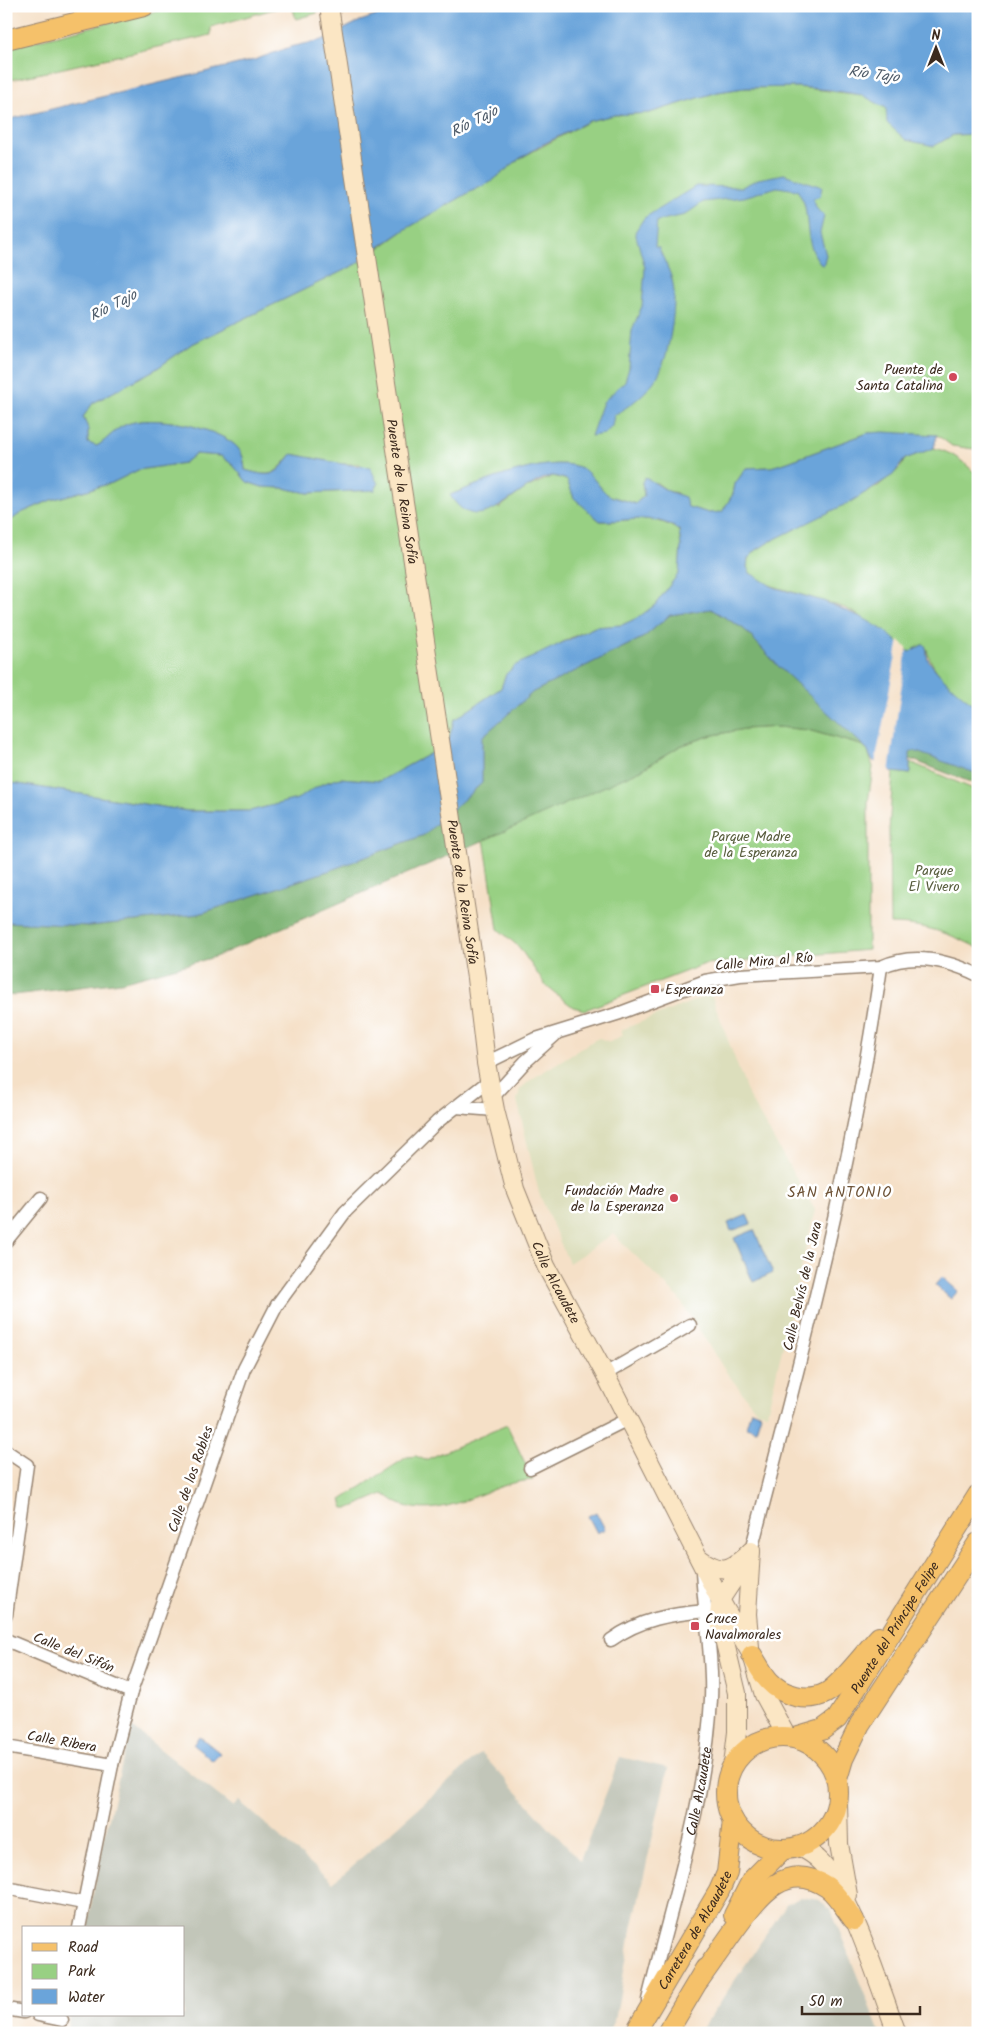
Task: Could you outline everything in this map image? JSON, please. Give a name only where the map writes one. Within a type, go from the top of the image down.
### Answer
[{"type":"main road","points":[[6,40],[144,6]]},
{"type":"main road","name":"Puente de la Reina Sofía","points":[[329,6],[476,978]]},
{"type":"main road","name":"Calle Alcaudete","points":[[476,978],[492,1097],[515,1189],[546,1266],[605,1374],[720,1600],[752,1655],[764,1695],[791,1737]]},
{"type":"main road","name":"Puente del Príncipe Felipe","points":[[791,1737],[822,1730],[837,1719],[978,1495]]},
{"type":"main road","name":"Puente del Príncipe Felipe","points":[[837,1779],[843,1759],[860,1724],[978,1543]]},
{"type":"main road","points":[[701,1561],[711,1567],[724,1569],[736,1566],[751,1551]]},
{"type":"main road","points":[[720,1600],[739,1574],[751,1551]]},
{"type":"main road","points":[[751,1551],[747,1614],[752,1655],[768,1680],[789,1694],[811,1697],[826,1693],[847,1673],[919,1590]]},
{"type":"main road","name":"Calle Alcaudete","points":[[720,1600],[719,1618],[737,1693],[737,1732],[733,1766]]},
{"type":"main road","name":"Carretera de Alcaudete","points":[[667,2033],[699,1980],[752,1880],[791,1848],[820,1834],[829,1825],[838,1802],[837,1779],[831,1765],[822,1752],[809,1743],[791,1737],[774,1737],[750,1747],[733,1766],[728,1778],[726,1793],[733,1820],[742,1832],[754,1841],[768,1847],[791,1848]]},
{"type":"main road","points":[[838,1802],[840,1844],[854,1920]]},
{"type":"main road","name":"Carretera de Alcaudete","points":[[635,2033],[719,1891],[727,1873],[733,1820]]},
{"type":"main road","points":[[791,1848],[819,1859],[834,1879],[854,1920],[897,2033]]},
{"type":"main road","points":[[699,1980],[753,1904],[771,1886],[789,1878],[808,1878],[829,1888],[854,1920]]},
{"type":"street","name":"Calle Mira al Río","points":[[486,1063],[533,1040],[620,1013],[704,981],[740,975],[881,967],[897,959],[927,958],[978,975]]},
{"type":"street","name":"Calle Belvís de la Jara","points":[[751,1551],[807,1333],[840,1192],[867,1064],[881,967]]},
{"type":"street","name":"Calle de los Robles","points":[[79,1926],[112,1765],[131,1692],[244,1369],[277,1304],[345,1212],[391,1166],[456,1107],[492,1097],[525,1062],[557,1033]]},
{"type":"street","points":[[456,1107],[492,1097]]},
{"type":"street","points":[[6,1242],[41,1198]]},
{"type":"street","points":[[605,1374],[690,1325]]},
{"type":"street","points":[[530,1468],[628,1419]]},
{"type":"street","points":[[6,1451],[27,1465],[6,1615]]},
{"type":"street","name":"Calle Alcaudete","points":[[645,2014],[701,1784],[707,1745],[711,1698],[710,1649],[701,1561]]},
{"type":"street","points":[[611,1640],[627,1629],[651,1619],[678,1613],[706,1610]]},
{"type":"street","name":"Calle del Sifón","points":[[6,1640],[131,1692]]},
{"type":"street","name":"Calle Ribera","points":[[6,1747],[112,1765]]},
{"type":"street","points":[[6,1888],[83,1904]]},
{"type":"street","points":[[6,2009],[22,2012]]},
{"type":"street","points":[[41,2016],[61,2023]]},
{"type":"shaded area","name":"Fundación Madre de la Esperanza","points":[[711,994],[749,1097],[815,1210],[767,1413],[757,1411],[726,1372],[678,1297],[613,1234],[569,1263],[539,1193],[517,1100],[520,1089],[532,1079],[589,1043],[599,1038],[610,1042],[623,1035],[621,1030]]},
{"type":"shaded area","points":[[131,1726],[233,1807],[239,1801],[333,1883],[481,1753],[580,1861],[620,1757],[668,1768],[630,1938],[616,2015],[608,2033],[66,2033],[70,2016],[185,2016],[185,1926],[87,1926],[99,1860]]},
{"type":"shaded area","points":[[801,1897],[819,1900],[831,1910],[880,2033],[699,2033],[786,1905]]},
{"type":"green space","points":[[176,6],[284,6],[211,27],[211,35],[6,81],[6,48]]},
{"type":"green space","points":[[292,6],[316,6],[317,13],[296,19]]},
{"type":"green space","points":[[797,87],[862,95],[887,108],[934,146],[953,135],[978,134],[978,419],[974,449],[952,446],[937,435],[868,433],[785,463],[771,467],[746,468],[735,484],[733,494],[722,512],[709,513],[688,507],[677,493],[668,491],[657,483],[642,482],[644,496],[635,504],[612,497],[583,469],[566,464],[533,467],[496,478],[450,495],[499,508],[526,488],[553,476],[567,480],[574,498],[600,521],[650,520],[669,525],[679,531],[681,546],[679,573],[655,605],[639,617],[622,625],[595,627],[570,638],[506,674],[501,688],[454,720],[449,739],[431,753],[380,781],[340,778],[322,784],[298,799],[250,811],[188,811],[6,782],[6,524],[21,513],[51,500],[112,483],[138,470],[184,463],[195,454],[221,456],[233,465],[247,482],[262,487],[283,488],[308,493],[375,490],[378,484],[360,464],[343,464],[292,454],[272,473],[262,474],[245,470],[244,460],[240,451],[227,439],[199,428],[166,421],[136,422],[125,425],[97,446],[88,443],[88,428],[83,417],[93,403],[156,369],[190,345],[357,264],[406,229],[491,182],[519,159],[589,121],[614,115],[649,113],[718,92],[744,88]]},
{"type":"green space","points":[[934,448],[958,459],[978,476],[978,707],[946,682],[929,658],[927,649],[922,645],[909,652],[863,618],[845,608],[763,583],[750,573],[747,567],[748,559],[755,551],[769,542],[878,486],[900,468],[905,459]]},
{"type":"green space","points":[[711,609],[744,629],[781,669],[821,700],[978,759],[978,785],[910,759],[808,730],[778,727],[744,729],[709,736],[680,746],[641,770],[519,825],[215,957],[121,982],[6,996],[6,922],[90,926],[199,914],[331,870],[424,835],[482,783],[482,737],[533,692],[644,637],[670,615]]},
{"type":"green space","name":"Parque Madre de la Esperanza","points":[[778,727],[808,730],[864,746],[868,751],[873,767],[868,802],[868,950],[705,964],[585,1010],[573,1007],[546,986],[519,947],[498,929],[484,839],[641,770],[680,746],[709,736],[744,729]]},
{"type":"green space","name":"Parque El Vivero","points":[[910,762],[978,791],[978,948],[936,930],[902,924],[890,924],[889,831],[893,772],[910,774]]},
{"type":"green space","points":[[507,1425],[533,1480],[509,1484],[455,1504],[429,1509],[399,1504],[383,1494],[350,1508],[344,1508],[341,1500],[407,1457],[416,1456],[425,1460]]},
{"type":"water","name":"Río Tajo","points":[[405,6],[978,6],[978,134],[953,135],[934,146],[906,140],[887,123],[886,108],[862,95],[797,87],[744,88],[718,92],[649,113],[614,115],[589,121],[542,145],[519,159],[491,182],[406,229],[375,250],[366,253],[357,264],[190,345],[156,369],[93,403],[83,417],[88,428],[88,443],[97,446],[125,425],[136,422],[166,421],[199,428],[227,439],[240,451],[245,470],[262,474],[273,473],[292,454],[370,467],[378,484],[375,490],[308,493],[283,488],[262,487],[247,482],[233,465],[221,456],[195,454],[184,463],[138,470],[112,483],[51,500],[21,513],[6,524],[6,120],[254,60],[290,47],[322,40],[360,21]]},
{"type":"water","points":[[784,174],[822,187],[820,196],[813,199],[817,209],[824,216],[820,233],[826,255],[823,266],[811,246],[804,205],[797,190],[777,187],[744,197],[703,202],[685,215],[657,221],[655,247],[659,248],[669,270],[674,293],[673,318],[665,358],[657,377],[648,389],[632,404],[614,415],[612,426],[605,434],[591,436],[603,402],[625,381],[629,368],[632,330],[642,306],[645,268],[635,232],[644,218],[696,186],[742,187],[758,179]]},
{"type":"water","points":[[868,433],[937,435],[934,448],[905,459],[893,475],[852,501],[769,542],[755,551],[748,559],[747,567],[750,573],[773,587],[823,601],[863,618],[885,631],[909,652],[924,644],[928,659],[943,678],[978,707],[978,774],[914,751],[910,753],[910,774],[893,772],[872,760],[866,748],[781,669],[744,629],[711,609],[670,615],[644,637],[533,692],[482,737],[482,783],[424,835],[331,870],[199,914],[90,926],[6,922],[6,782],[188,811],[250,811],[297,799],[322,784],[340,778],[380,781],[431,753],[449,739],[454,720],[501,688],[506,674],[516,665],[595,627],[622,625],[639,617],[655,605],[679,573],[681,546],[679,530],[660,521],[641,519],[600,521],[574,498],[567,480],[552,476],[539,481],[499,506],[486,512],[474,514],[462,509],[450,495],[532,467],[565,464],[583,469],[607,494],[635,504],[644,496],[642,482],[645,477],[668,491],[685,497],[688,507],[709,513],[722,512],[733,494],[735,484],[746,468],[771,467]]},
{"type":"water","points":[[747,1215],[751,1224],[731,1231],[728,1223]]},
{"type":"water","points":[[754,1230],[773,1273],[753,1282],[734,1238]]},
{"type":"water","points":[[942,1277],[958,1291],[951,1299],[935,1285]]},
{"type":"water","points":[[751,1410],[761,1414],[756,1430],[746,1427]]},
{"type":"water","points":[[596,1512],[605,1529],[597,1533],[588,1516]]},
{"type":"water","points":[[199,1736],[220,1753],[213,1761],[193,1745]]},
{"type":"pier","points":[[899,640],[907,648],[889,772],[875,764]]},
{"type":"place","name":"Puente de Santa Catalina","points":[[953,377]]},
{"type":"place","name":"Esperanza","points":[[655,989]]},
{"type":"place","name":"Fundación Madre de la Esperanza","points":[[674,1198]]},
{"type":"place","name":"Cruce Navalmorales","points":[[695,1626]]},
{"type":"district","name":"SAN ANTONIO","points":[[840,1192]]}]
